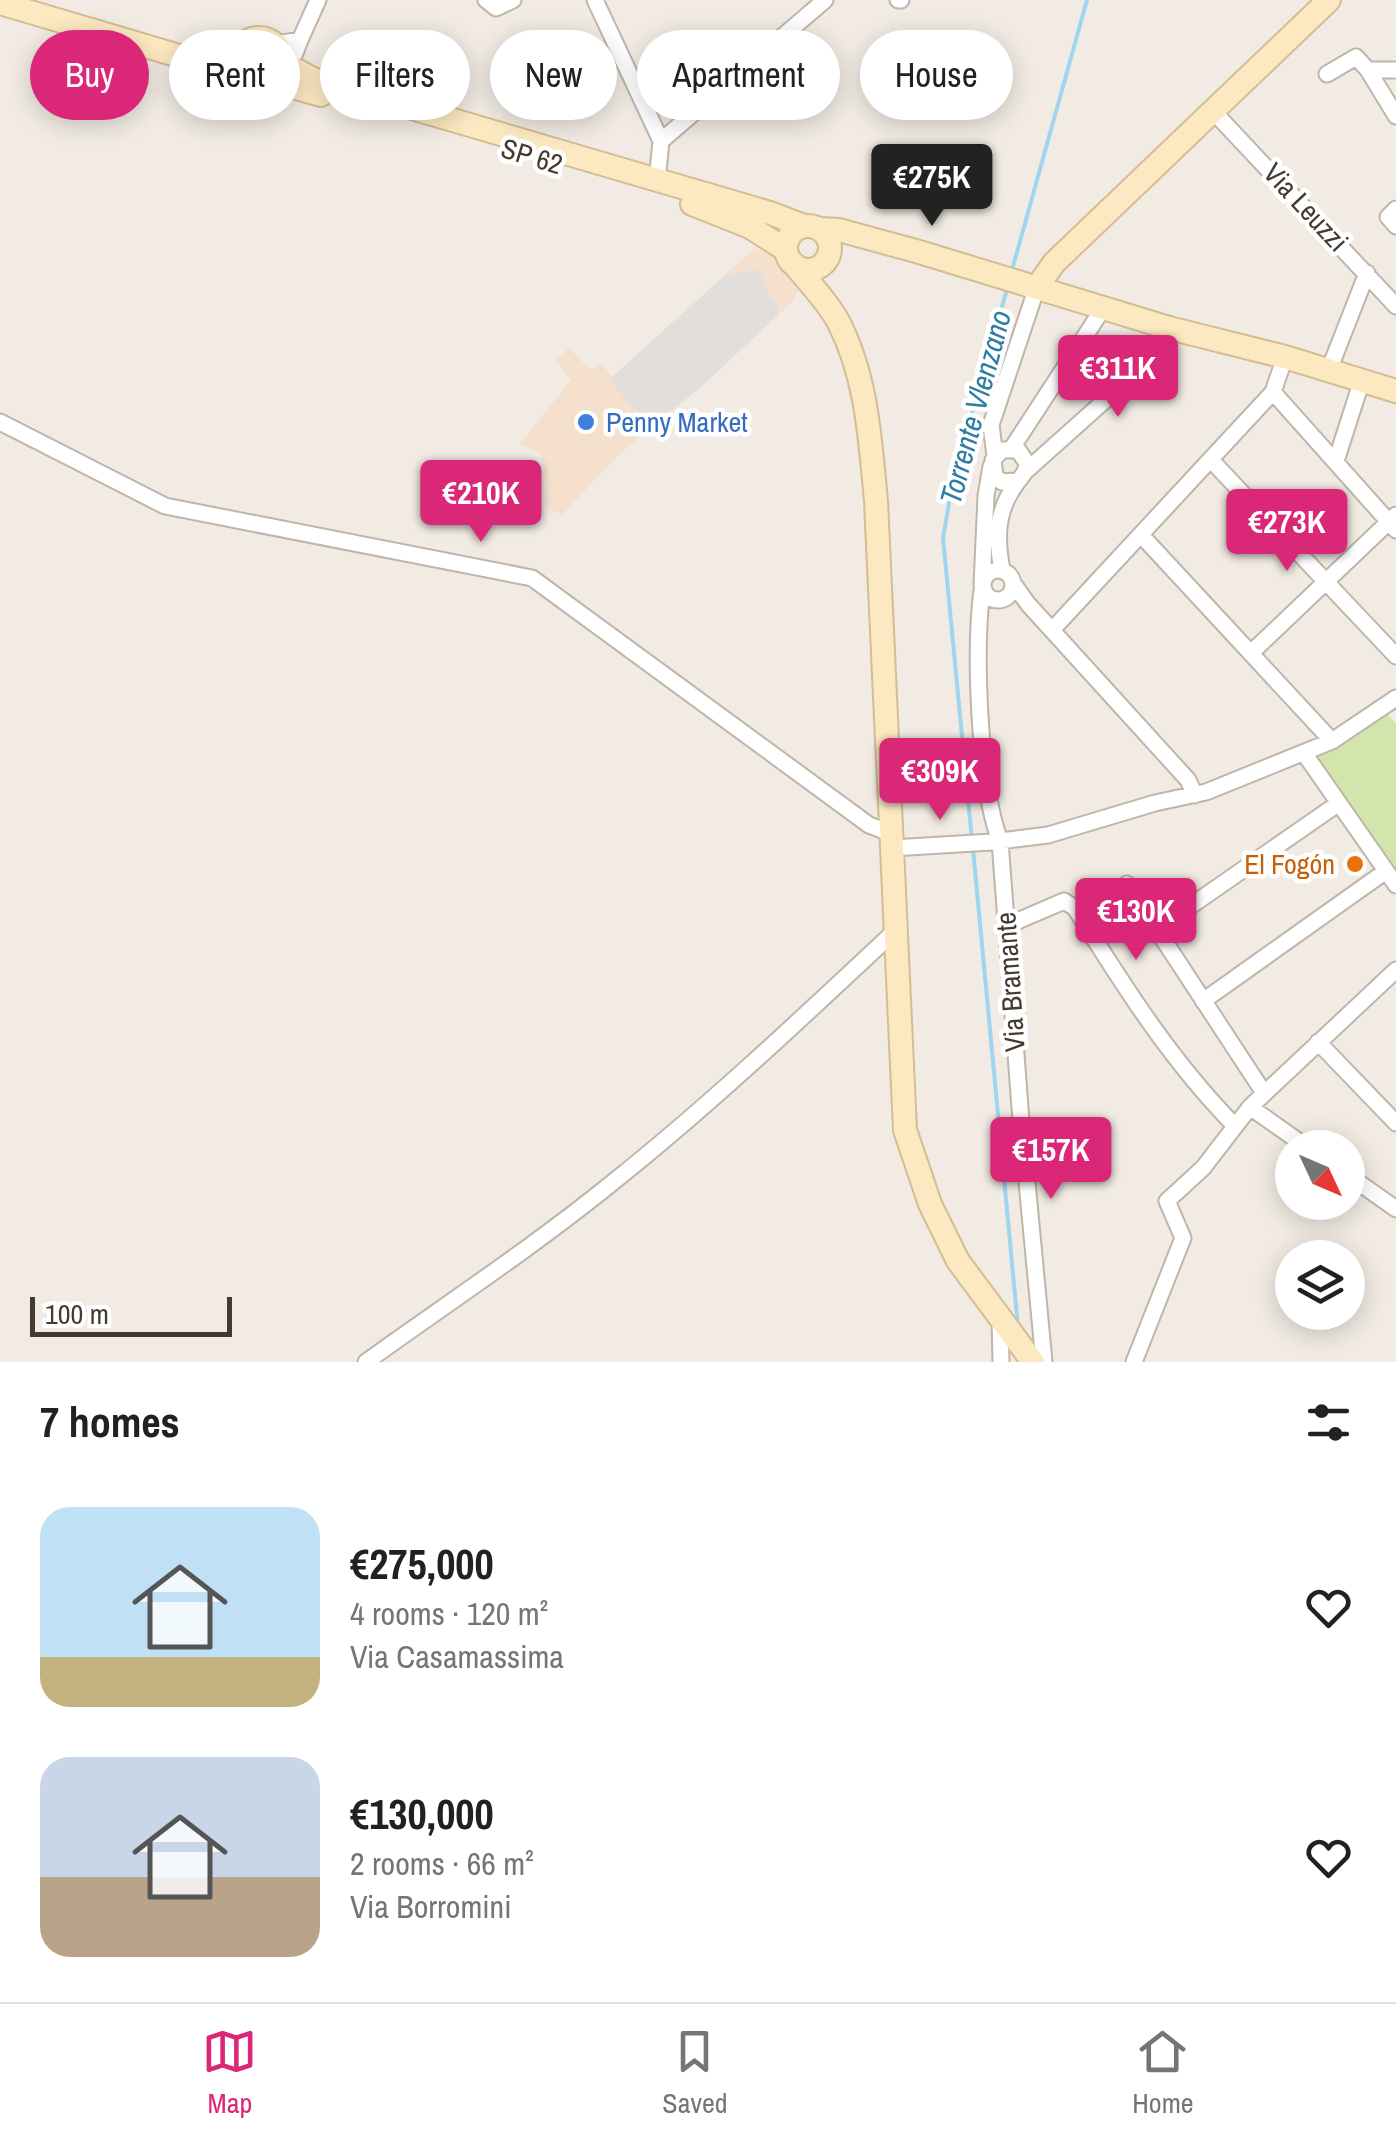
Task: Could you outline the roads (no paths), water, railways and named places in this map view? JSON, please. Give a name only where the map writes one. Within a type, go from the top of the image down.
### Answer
[{"type":"main road","points":[[1032,286],[1329,0]]},
{"type":"main road","points":[[0,3],[169,51]]},
{"type":"main road","name":"SP 62","points":[[300,71],[698,206],[750,228],[791,258]]},
{"type":"main road","name":"SP 62","points":[[300,74],[770,212],[820,242]]},
{"type":"main road","points":[[836,317],[791,258],[789,238],[820,242],[869,240],[1169,328],[1285,356],[1396,391]]},
{"type":"main road","points":[[791,258],[814,269],[820,242]]},
{"type":"main road","points":[[820,242],[836,317],[868,410],[876,501],[905,1130],[937,1218],[958,1260],[1033,1362]]},
{"type":"street","points":[[300,40],[318,0]]},
{"type":"street","points":[[486,0],[496,8],[513,0]]},
{"type":"street","points":[[595,0],[662,141],[657,181]]},
{"type":"street","points":[[662,141],[825,0]]},
{"type":"street","points":[[1327,74],[1356,57],[1396,116]]},
{"type":"street","points":[[1368,70],[1396,70]]},
{"type":"street","name":"Via Leuzzi","points":[[1213,111],[1396,306]]},
{"type":"street","points":[[1396,209],[1388,216],[1396,226]]},
{"type":"street","points":[[1329,370],[1367,273]]},
{"type":"street","name":"Via Bramante","points":[[1032,286],[991,424],[993,461],[986,496],[980,710],[1006,926],[1044,1362]]},
{"type":"street","points":[[1104,307],[1012,448],[1002,450],[993,461],[995,476],[1002,482],[1022,476],[1121,386],[1169,328]]},
{"type":"street","points":[[1052,630],[1273,392],[1285,356]]},
{"type":"street","points":[[1336,460],[1362,380]]},
{"type":"street","points":[[1252,652],[1393,522],[1273,392]]},
{"type":"street","points":[[0,422],[164,506],[532,578],[891,841],[996,842],[1048,835],[1195,794],[1332,741],[1396,698]]},
{"type":"street","points":[[1002,570],[996,528],[1022,476],[1024,457],[1012,448]]},
{"type":"street","points":[[1211,460],[1396,656]]},
{"type":"street","points":[[1142,536],[1332,741]]},
{"type":"street","points":[[1013,583],[1010,594],[1001,600],[992,600],[982,588],[987,573],[1002,570],[1010,575],[1052,630],[1188,780],[1195,794]]},
{"type":"street","points":[[1203,1001],[1391,878],[1304,753]]},
{"type":"street","points":[[1156,930],[1339,803]]},
{"type":"street","points":[[1126,884],[1264,1093]]},
{"type":"street","points":[[1006,926],[1064,901],[1075,908],[1139,1012],[1235,1126]]},
{"type":"street","points":[[366,1362],[545,1236],[614,1182],[738,1076],[896,930]]},
{"type":"street","points":[[1134,1362],[1183,1238],[1167,1201],[1204,1168],[1250,1107],[1396,970]]},
{"type":"street","points":[[1318,1042],[1396,1123]]},
{"type":"street","points":[[1250,1107],[1283,1130]]},
{"type":"street","points":[[1365,1188],[1396,1209]]},
{"type":"street","points":[[1001,1362],[1002,1321]]},
{"type":"waterway","name":"Torrente Vlenzano","points":[[1012,270],[1087,0]]},
{"type":"waterway","name":"Torrente Vlenzano","points":[[972,840],[943,538],[953,480],[1007,289]]},
{"type":"waterway","name":"Torrente Vlenzano","points":[[973,849],[1018,1327]]},
{"type":"place","name":"Penny Market","points":[[586,422]]},
{"type":"place","name":"El Fogón","points":[[1355,864]]}]
